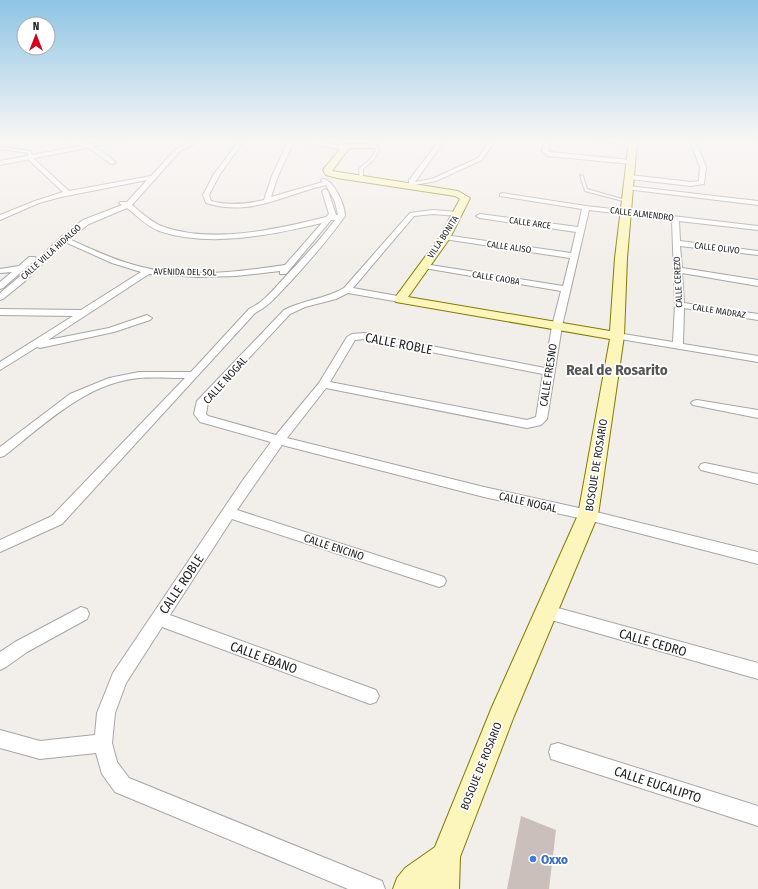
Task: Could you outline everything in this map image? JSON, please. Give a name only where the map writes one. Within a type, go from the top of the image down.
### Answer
[{"type":"main road","name":"VILLA BONITA","points":[[393,182],[458,194],[465,198],[458,214],[444,237],[400,299]]},
{"type":"main road","name":"BOSQUE DE ROSARIO","points":[[445,857],[501,716],[588,515],[617,336],[621,258],[629,182]]},
{"type":"main road","points":[[400,299],[617,336]]},
{"type":"main road","points":[[408,889],[416,879],[445,857]]},
{"type":"main road","points":[[444,889],[445,857]]},
{"type":"street","points":[[56,182],[68,194]]},
{"type":"street","points":[[0,218],[38,202],[122,182]]},
{"type":"street","name":"CALLE VILLA HIDALGO","points":[[0,286],[75,222],[125,204],[143,182]]},
{"type":"street","name":"CALLE VILLA HIDALGO","points":[[0,297],[34,268],[64,239],[86,222],[125,204],[148,182]]},
{"type":"street","points":[[213,182],[206,195],[208,202],[222,206],[234,206],[267,201],[319,182]]},
{"type":"street","points":[[267,201],[273,182]]},
{"type":"street","points":[[0,546],[57,520],[194,375],[252,311],[264,305],[322,240],[341,216],[340,207],[327,182]]},
{"type":"street","points":[[278,277],[331,218],[333,214],[327,182]]},
{"type":"street","points":[[411,185],[423,182]]},
{"type":"street","points":[[436,182],[443,191]]},
{"type":"street","name":"CALLE ALMENDRO","points":[[502,195],[586,208],[620,182]]},
{"type":"street","name":"CALLE ALMENDRO","points":[[638,182],[675,218],[758,228]]},
{"type":"street","points":[[664,182],[758,203]]},
{"type":"street","points":[[681,182],[691,184],[702,182]]},
{"type":"street","points":[[125,204],[148,222],[162,229],[187,235],[236,236],[277,231],[341,216]]},
{"type":"street","name":"CALLE FRESNO","points":[[323,384],[527,424],[537,422],[541,419],[557,326],[586,208]]},
{"type":"street","points":[[347,290],[412,214],[433,212],[458,214]]},
{"type":"street","name":"CALLE ARCE","points":[[480,216],[580,230]]},
{"type":"street","name":"CALLE CEREZO","points":[[675,218],[680,305],[678,346]]},
{"type":"street","name":"CALLE ALISO","points":[[444,237],[575,256]]},
{"type":"street","name":"AVENIDA DEL SOL","points":[[64,239],[97,256],[148,271],[190,274],[228,273],[288,267]]},
{"type":"street","name":"CALLE OLIVO","points":[[676,243],[758,253]]},
{"type":"street","name":"CALLE CAOBA","points":[[424,266],[567,289]]},
{"type":"street","points":[[0,271],[34,268]]},
{"type":"street","points":[[679,270],[758,283]]},
{"type":"street","points":[[0,367],[35,346],[148,271]]},
{"type":"street","points":[[347,290],[400,299]]},
{"type":"street","name":"CALLE NOGAL","points":[[347,290],[336,297],[300,305],[287,312],[203,401],[200,414],[204,419],[279,440],[484,492],[588,515],[758,558]]},
{"type":"street","points":[[252,311],[252,306],[264,293]]},
{"type":"street","name":"CALLE MADRAZ","points":[[680,305],[758,317]]},
{"type":"street","points":[[0,312],[83,313]]},
{"type":"street","points":[[35,346],[112,330],[147,318]]},
{"type":"street","name":"CALLE ROBLE","points":[[374,889],[122,785],[109,768],[103,743],[106,713],[119,679],[158,618],[279,440],[323,384],[352,337],[358,336],[548,372]]},
{"type":"street","points":[[617,336],[758,359]]},
{"type":"street","points":[[0,453],[74,396],[107,382],[139,375],[194,375]]},
{"type":"street","points":[[697,403],[758,414]]},
{"type":"street","points":[[705,467],[758,479]]},
{"type":"street","name":"CALLE ENCINO","points":[[230,513],[439,581]]},
{"type":"street","name":"CALLE CEDRO","points":[[547,612],[758,671]]},
{"type":"street","points":[[0,662],[21,646],[81,614]]},
{"type":"street","name":"CALLE EBANO","points":[[158,618],[370,696]]},
{"type":"street","points":[[0,739],[40,750],[103,743]]},
{"type":"street","name":"CALLE EUCALIPTO","points":[[558,752],[758,816]]},
{"type":"lane","points":[[583,182],[586,190],[608,182]]},
{"type":"building","name":"Oxxo","points":[[521,816],[556,830],[549,889],[507,889]]},
{"type":"place","name":"Oxxo","points":[[533,859]]},
{"type":"district","name":"Real de Rosarito","points":[[617,370]]}]
